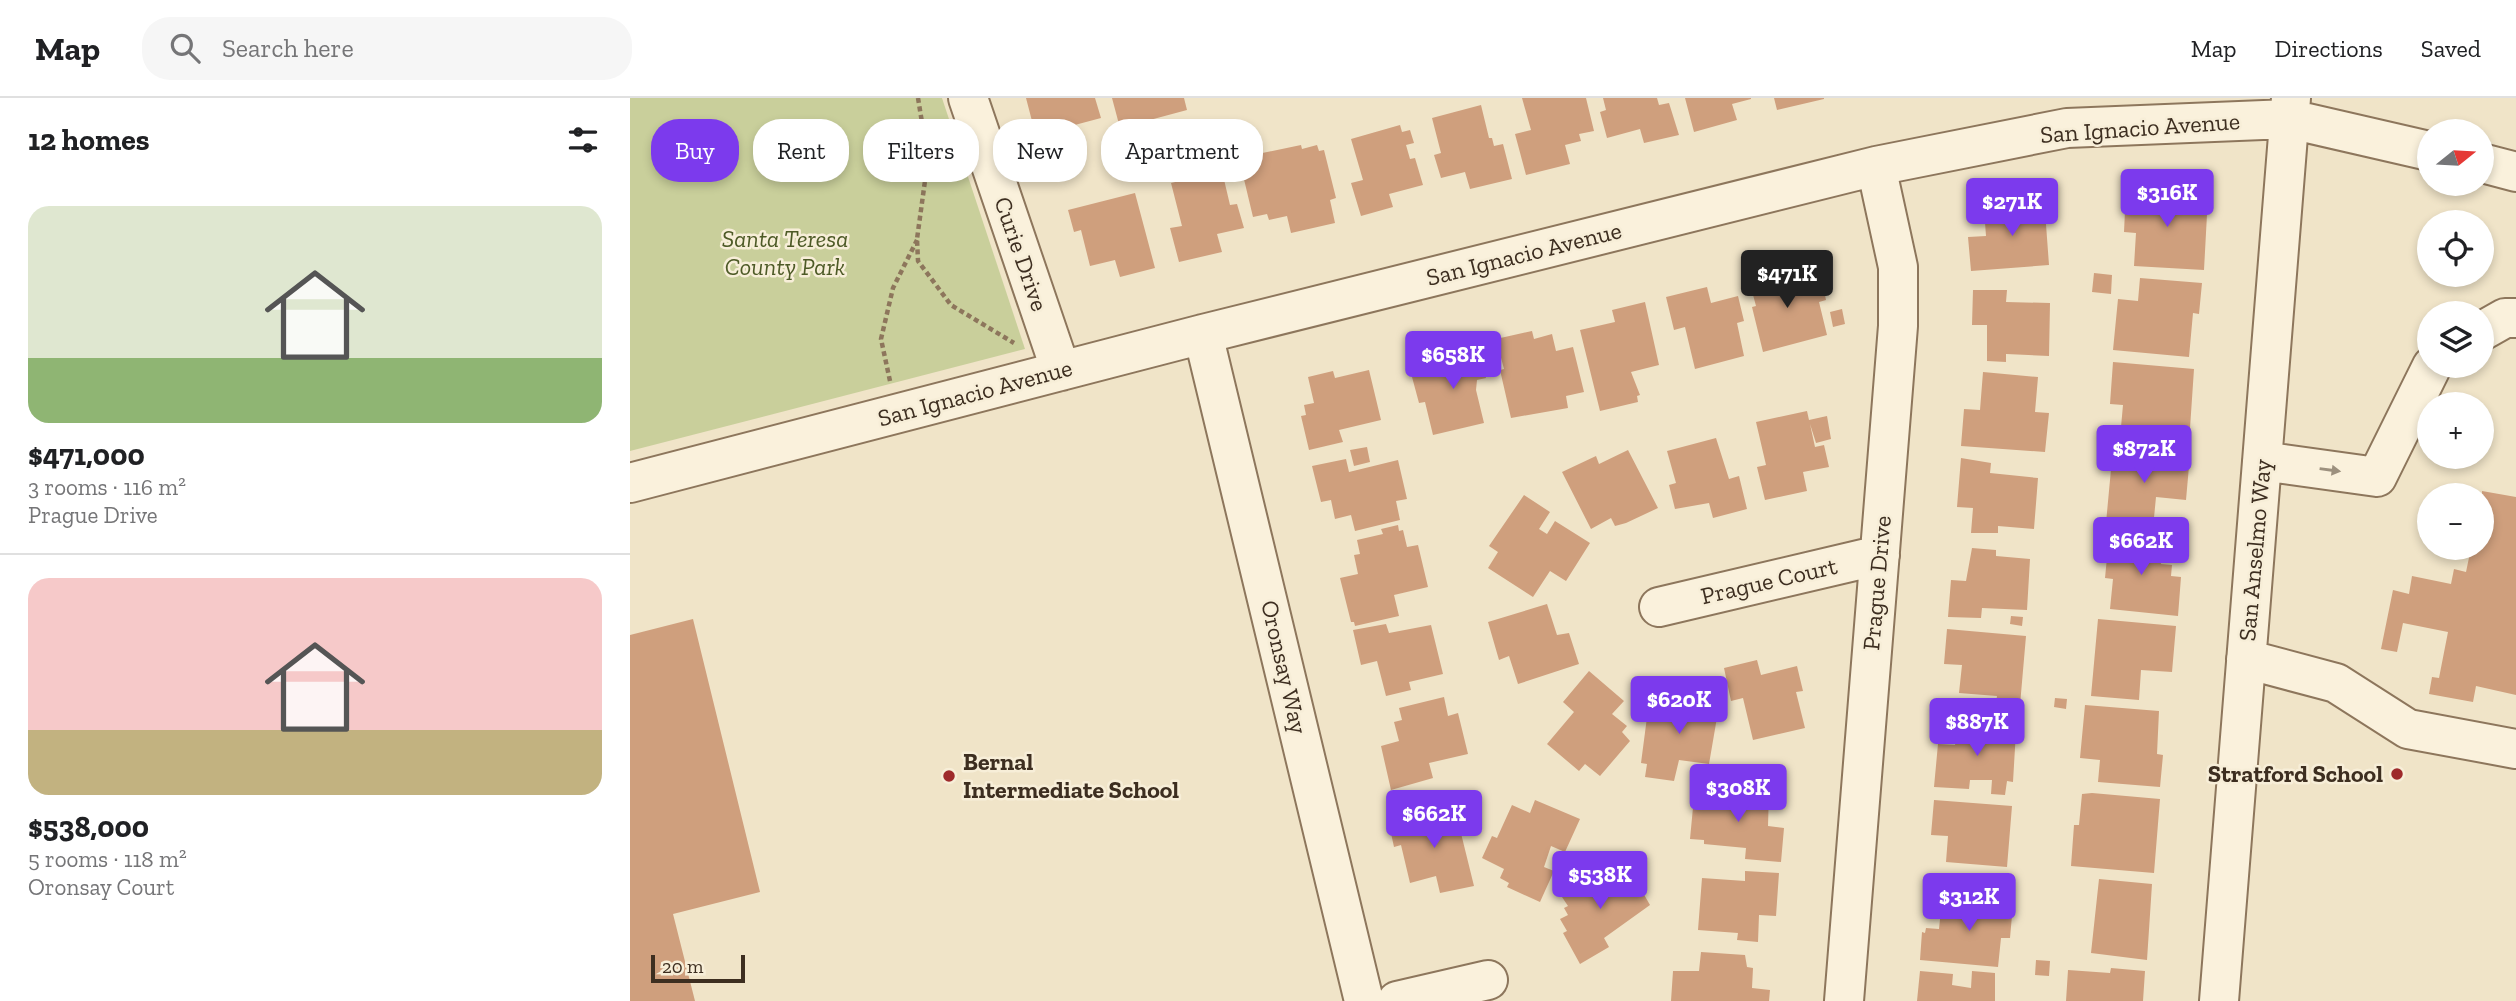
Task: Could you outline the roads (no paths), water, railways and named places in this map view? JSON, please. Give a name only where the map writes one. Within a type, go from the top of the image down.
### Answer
[{"type":"street","name":"Curie Drive","points":[[968,98],[1061,371]]},
{"type":"street","name":"San Ignacio Avenue","points":[[630,483],[1203,334],[1876,166],[2067,128],[2290,108],[2417,147]]},
{"type":"street","name":"San Anselmo Way","points":[[2219,1001],[2290,108]]},
{"type":"street","name":"Prague Drive","points":[[1844,1001],[1898,326],[1898,267],[1876,166]]},
{"type":"street","points":[[2494,166],[2516,172]]},
{"type":"street","points":[[2494,324],[2505,318],[2516,318]]},
{"type":"street","name":"Oronsay Way","points":[[1203,334],[1364,1001]]},
{"type":"street","points":[[2262,461],[2377,477],[2426,378]]},
{"type":"street","name":"Prague Court","points":[[1659,607],[1880,555]]},
{"type":"street","points":[[2246,659],[2336,684],[2408,729],[2516,749]]},
{"type":"street","points":[[1397,1001],[1488,980]]},
{"type":"place","name":"Stratford School","points":[[2397,774]]},
{"type":"place","name":"Bernal Intermediate School","points":[[949,776]]},
{"type":"park label","name":"Santa Teresa County Park","points":[[785,253]]}]
